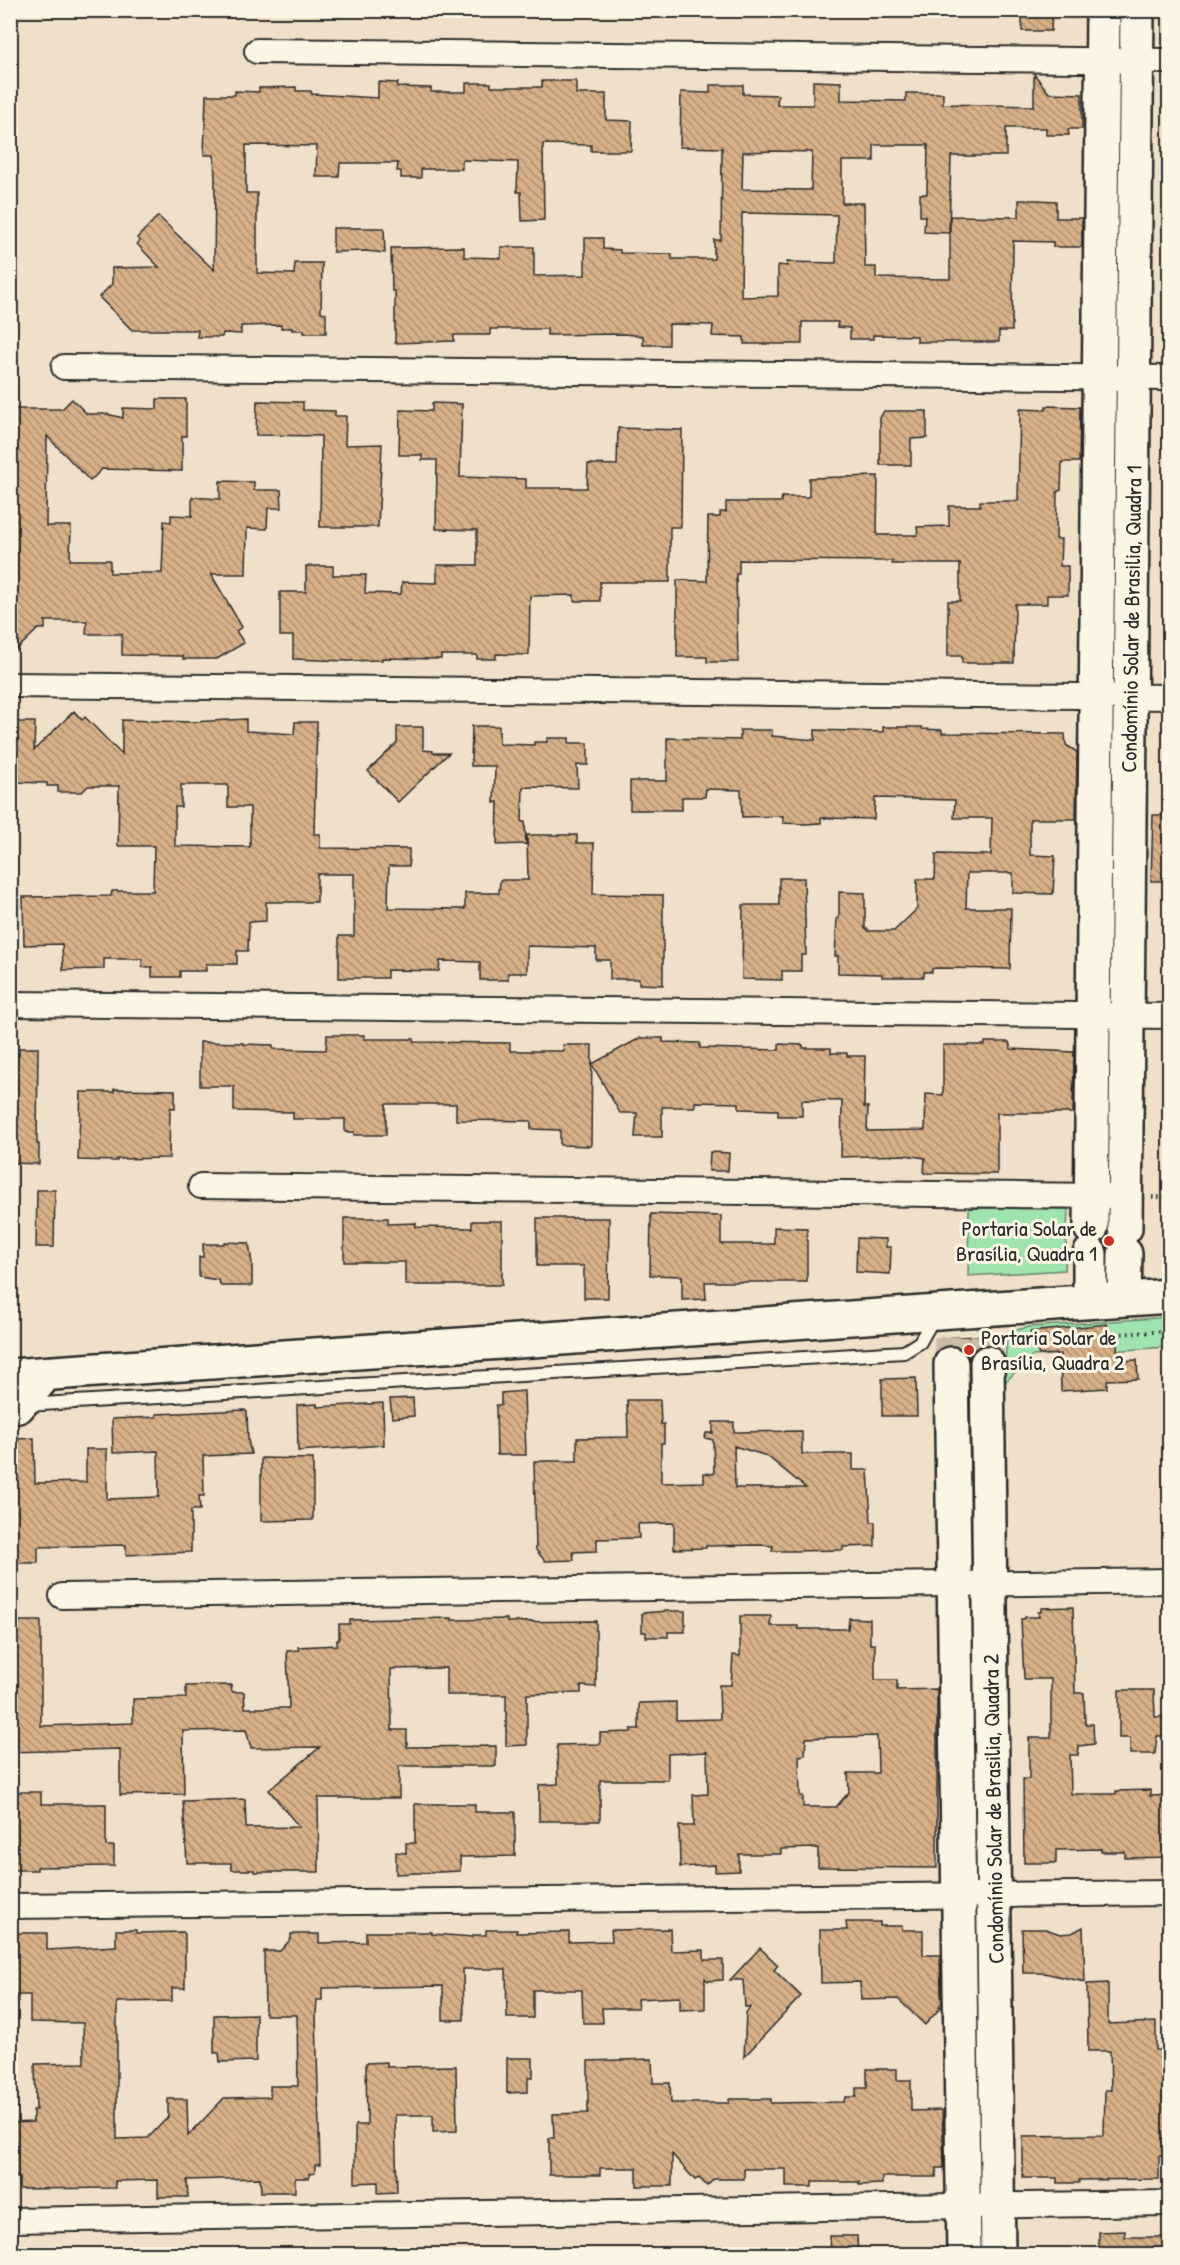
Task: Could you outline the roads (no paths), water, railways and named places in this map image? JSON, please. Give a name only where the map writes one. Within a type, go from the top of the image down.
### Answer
[{"type":"street","name":"Condomínio Solar de Brasilia, Quadra 1","points":[[1090,1301],[1103,10]]},
{"type":"street","name":"Condomínio Solar de Brasilia, Quadra 1","points":[[1124,1299],[1137,10]]},
{"type":"street","points":[[257,51],[1170,61]]},
{"type":"street","points":[[64,367],[1170,378]]},
{"type":"street","points":[[10,685],[1170,697]]},
{"type":"street","points":[[10,1004],[1170,1016]]},
{"type":"street","points":[[201,1186],[1125,1196]]},
{"type":"street","points":[[1090,1247],[1125,1247]]},
{"type":"street","points":[[13,1396],[46,1374],[948,1342],[987,1347],[1090,1301],[1170,1296]]},
{"type":"street","points":[[948,1342],[987,1347]]},
{"type":"street","name":"Condomínio Solar de Brasilia, Quadra 2","points":[[948,1342],[964,2254]]},
{"type":"street","name":"Condomínio Solar de Brasilia, Quadra 2","points":[[987,1347],[998,2254]]},
{"type":"street","points":[[62,1596],[1170,1581]]},
{"type":"street","points":[[10,1906],[1170,1893]]},
{"type":"street","points":[[10,2220],[1170,2203]]},
{"type":"lane","points":[[13,1396],[904,1352],[920,1342],[948,1342]]},
{"type":"tunnel","points":[[987,1336],[987,1363]]},
{"type":"tunnel","points":[[951,1337],[951,1364]]},
{"type":"place","name":"Portaria Solar de Brasília, Quadra 1","points":[[1109,1241]]},
{"type":"place","name":"Portaria Solar de Brasília, Quadra 2","points":[[969,1350]]}]
